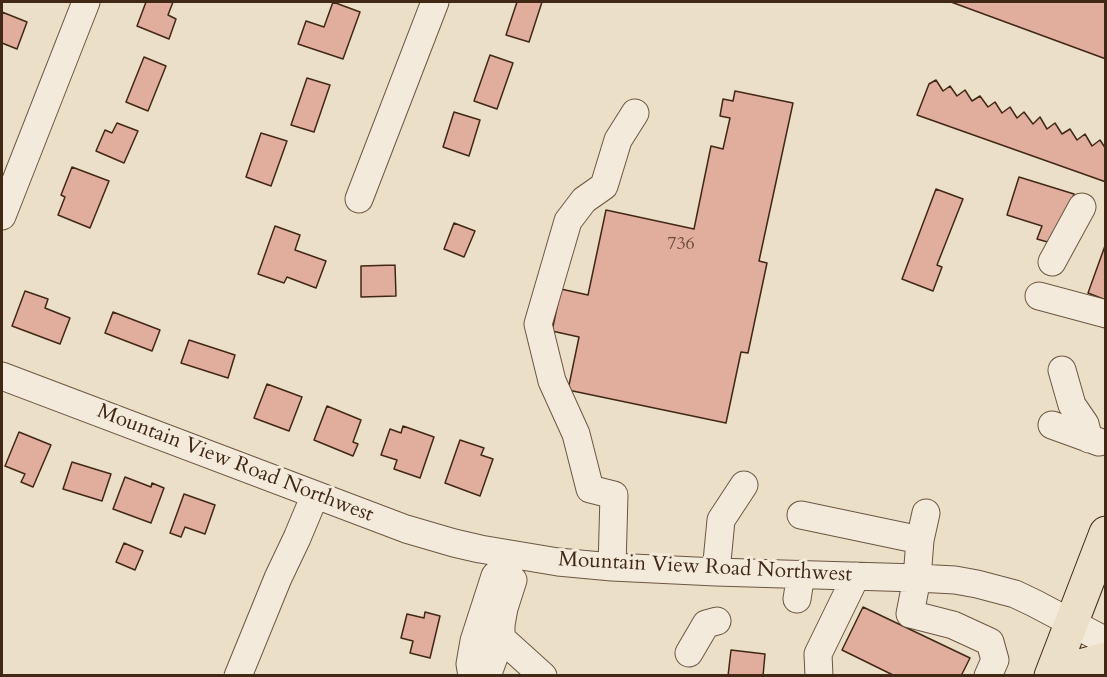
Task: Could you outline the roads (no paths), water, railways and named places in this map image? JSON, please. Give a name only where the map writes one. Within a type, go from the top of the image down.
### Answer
[{"type":"highway","points":[[1101,547],[1106,603]]},
{"type":"highway","points":[[1051,675],[1101,547]]},
{"type":"highway","points":[[1065,675],[1084,665],[1106,659]]},
{"type":"street","points":[[2,216],[86,2]]},
{"type":"street","points":[[359,199],[435,2]]},
{"type":"street","points":[[612,567],[614,495],[590,489],[576,434],[552,381],[538,324],[568,221],[584,200],[604,186],[618,140],[635,112]]},
{"type":"street","points":[[1052,262],[1082,207]]},
{"type":"street","points":[[1039,296],[1106,314]]},
{"type":"street","points":[[1062,370],[1072,405],[1097,441]]},
{"type":"street","name":"Mountain View Road Northwest","points":[[2,376],[315,495],[417,532],[471,547],[558,562],[716,572],[799,587],[856,576],[956,580],[996,588],[1034,603],[1106,641]]},
{"type":"street","points":[[1052,425],[1097,441]]},
{"type":"street","points":[[716,572],[721,520],[744,485]]},
{"type":"street","points":[[238,675],[315,495]]},
{"type":"street","points":[[926,513],[910,614],[952,625],[990,642],[995,660],[988,675]]},
{"type":"street","points":[[801,515],[920,540]]},
{"type":"street","points":[[487,675],[501,638],[504,608],[513,582],[514,555]]},
{"type":"street","points":[[472,675],[470,664],[474,641],[495,576],[514,555]]},
{"type":"street","points":[[819,675],[818,654],[856,576]]},
{"type":"street","points":[[689,653],[706,624],[717,621]]},
{"type":"street","points":[[501,638],[543,675]]}]
